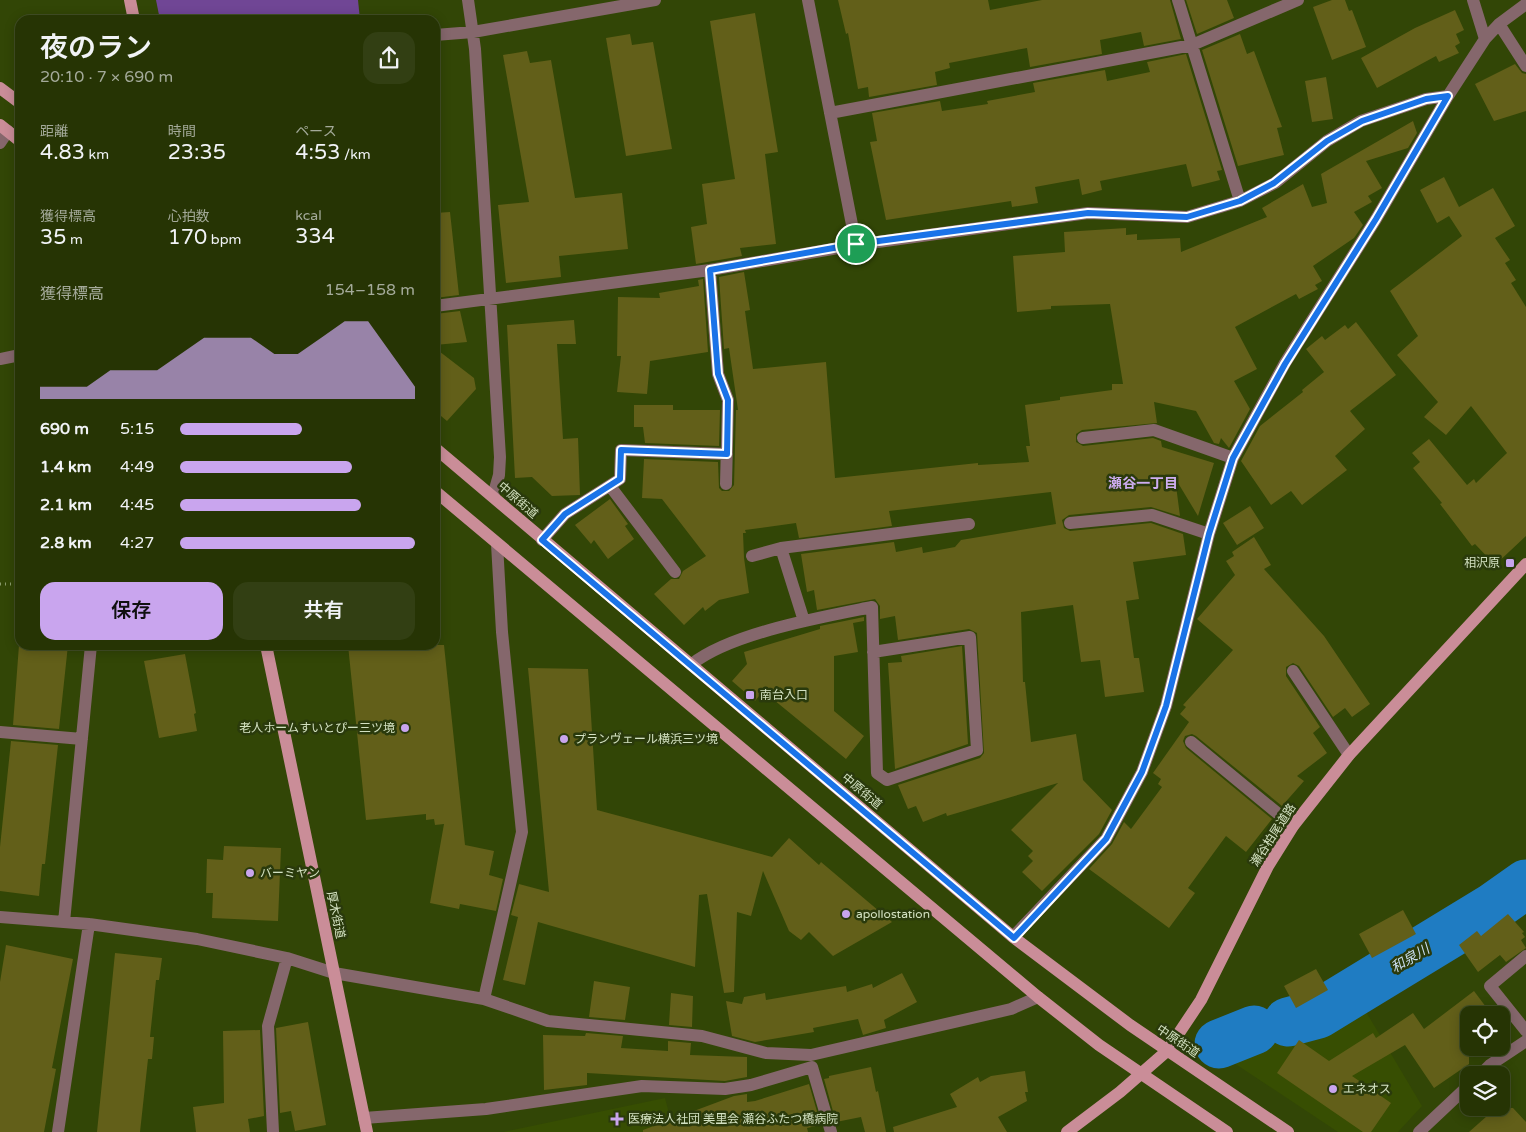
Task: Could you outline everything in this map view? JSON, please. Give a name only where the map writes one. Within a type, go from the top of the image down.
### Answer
[{"type":"main road","points":[[130,0],[133,15]]},
{"type":"main road","points":[[0,88],[15,99]]},
{"type":"main road","points":[[4,128],[15,137]]},
{"type":"main road","name":"中原街道","points":[[440,452],[1014,938],[1166,1050],[1288,1132]]},
{"type":"main road","points":[[440,495],[1038,996],[1141,1075],[1227,1132]]},
{"type":"main road","name":"瀬谷柏尾道路","points":[[1067,1132],[1141,1075],[1166,1050],[1201,1000],[1268,866],[1293,826],[1349,755],[1526,564]]},
{"type":"main road","name":"厚木街道","points":[[267,650],[367,1132]]},
{"type":"street","points":[[468,0],[473,32],[492,300],[500,457],[499,475],[493,496]]},
{"type":"street","points":[[440,35],[473,32],[656,0]]},
{"type":"street","points":[[808,0],[856,244]]},
{"type":"street","points":[[1178,0],[1240,201]]},
{"type":"street","points":[[830,113],[1192,45],[1298,0]]},
{"type":"street","points":[[1474,0],[1486,39]]},
{"type":"street","points":[[1014,938],[1106,839],[1142,772],[1166,706],[1209,534],[1233,458],[1285,364],[1376,219],[1448,96],[1486,39],[1499,24],[1526,4]]},
{"type":"street","points":[[1499,24],[1526,66]]},
{"type":"street","points":[[440,305],[710,270],[856,244],[1088,213],[1187,217],[1240,201],[1274,183],[1327,141],[1362,121],[1426,99],[1448,96]]},
{"type":"street","points":[[0,143],[4,128]]},
{"type":"street","points":[[710,270],[718,374],[728,400],[726,484]]},
{"type":"street","points":[[0,359],[15,356]]},
{"type":"street","points":[[1083,438],[1154,430],[1233,458]]},
{"type":"street","points":[[542,540],[565,514],[620,479],[621,450],[727,454]]},
{"type":"street","points":[[610,486],[676,572]]},
{"type":"street","points":[[1070,523],[1152,515],[1209,534]]},
{"type":"street","points":[[752,556],[781,548],[969,524]]},
{"type":"street","points":[[484,999],[522,832],[502,632],[497,544]]},
{"type":"street","points":[[781,548],[804,621]]},
{"type":"street","points":[[692,664],[706,653],[720,647],[804,621],[872,607],[872,652],[877,773],[887,780],[977,750],[970,637],[872,652]]},
{"type":"street","points":[[64,922],[91,650]]},
{"type":"street","points":[[1292,671],[1349,755]]},
{"type":"street","points":[[0,732],[82,739]]},
{"type":"street","points":[[1191,742],[1293,826]]},
{"type":"street","points":[[0,918],[89,924],[197,939],[286,958],[334,973],[484,999],[548,1021],[702,1036],[766,1053],[812,1061]]},
{"type":"street","points":[[58,1132],[89,924]]},
{"type":"street","points":[[1526,956],[1490,986],[1526,1031]]},
{"type":"street","points":[[273,1132],[268,1026],[286,958]]},
{"type":"street","points":[[364,1118],[486,1109],[642,1086],[726,1089],[751,1085],[812,1061],[1011,1010],[1038,996]]},
{"type":"street","points":[[1489,1066],[1526,1041]]},
{"type":"street","points":[[812,1061],[832,1132]]},
{"type":"street","points":[[1419,1132],[1460,1093]]},
{"type":"path","points":[[0,584],[15,584]]},
{"type":"shaded area","points":[[156,0],[358,0],[360,15],[159,15]]},
{"type":"shaded area","points":[[1359,1000],[1422,1106],[1398,1132],[1338,1132],[1204,1043],[1288,1014],[1289,1032],[1326,1020]]},
{"type":"shaded area","name":"医療法人社団 美里会 瀬谷ふたつ橋病院","points":[[665,1098],[674,1132],[503,1132]]},
{"type":"building","points":[[838,0],[988,0],[990,10],[1042,0],[1170,0],[1181,39],[1144,46],[1141,32],[1100,40],[1102,54],[1030,67],[1027,48],[949,63],[950,68],[935,72],[937,85],[869,97],[868,87],[858,89],[848,33],[846,34]]},
{"type":"building","points":[[1186,0],[1227,0],[1234,18],[1197,34]]},
{"type":"building","points":[[1332,0],[1345,0],[1349,11],[1352,10],[1366,47],[1332,60],[1313,7]]},
{"type":"building","points":[[1455,10],[1464,30],[1456,34],[1460,43],[1455,46],[1459,53],[1439,62],[1436,56],[1377,88],[1361,58],[1415,28]]},
{"type":"building","points":[[755,13],[778,152],[765,154],[776,244],[740,248],[742,256],[696,264],[691,227],[707,224],[702,184],[735,179],[710,21]]},
{"type":"building","points":[[630,34],[632,45],[653,42],[672,149],[626,156],[606,38]]},
{"type":"building","points":[[1240,34],[1247,54],[1254,51],[1282,127],[1277,128],[1284,155],[1238,166],[1202,50]]},
{"type":"building","points":[[527,51],[530,63],[551,60],[575,198],[622,193],[628,249],[559,256],[561,277],[506,283],[498,205],[529,202],[503,55]]},
{"type":"building","points":[[1186,54],[1222,170],[1217,171],[1220,180],[1192,187],[1186,164],[1100,181],[1102,190],[1082,195],[1079,179],[1035,187],[1038,203],[1012,207],[1011,201],[886,220],[870,142],[877,141],[872,113],[940,101],[942,111],[988,104],[987,101],[1035,92],[1033,83],[1105,70],[1107,81],[1150,72],[1147,62]]},
{"type":"building","points":[[1515,64],[1522,73],[1526,74],[1526,111],[1494,121],[1475,84]]},
{"type":"building","points":[[1326,77],[1333,119],[1312,122],[1305,81]]},
{"type":"building","points":[[1413,121],[1417,133],[1408,148],[1366,161],[1382,188],[1368,196],[1372,202],[1354,212],[1363,225],[1354,238],[1313,266],[1322,281],[1315,285],[1318,289],[1299,299],[1296,294],[1235,327],[1257,369],[1234,381],[1250,409],[1229,448],[1221,438],[1219,444],[1214,443],[1196,411],[1154,402],[1157,423],[1082,430],[1076,434],[1076,442],[1083,446],[1153,438],[1161,441],[1162,447],[1214,463],[1198,516],[1175,478],[1180,516],[1151,507],[1069,515],[1062,520],[1064,528],[1070,531],[1151,523],[1183,534],[1186,555],[1133,562],[1139,599],[1126,601],[1134,658],[1139,658],[1144,692],[1105,697],[1100,660],[1081,662],[1073,605],[1021,612],[1023,682],[1025,682],[1031,742],[1076,734],[1083,780],[1112,810],[1099,834],[1042,891],[1022,872],[1033,861],[1028,856],[1033,851],[1011,830],[1058,783],[947,816],[946,813],[923,822],[916,806],[908,809],[898,785],[980,758],[984,753],[977,633],[969,629],[898,640],[895,616],[880,619],[880,606],[875,599],[817,610],[814,590],[807,592],[801,554],[894,542],[896,552],[922,547],[923,553],[955,547],[961,540],[1056,524],[1051,492],[889,511],[892,526],[799,538],[796,523],[745,530],[746,533],[743,533],[744,558],[749,593],[719,600],[705,611],[703,607],[684,625],[654,594],[671,579],[679,579],[683,571],[706,556],[662,499],[642,498],[644,459],[718,462],[719,488],[722,491],[729,491],[734,485],[736,410],[738,410],[729,348],[724,349],[719,277],[744,272],[750,310],[745,311],[753,369],[826,362],[835,478],[978,463],[978,465],[1029,462],[1026,446],[1030,446],[1025,405],[1060,400],[1060,397],[1112,390],[1112,384],[1123,384],[1110,304],[1051,306],[1051,309],[1017,312],[1013,256],[1065,252],[1064,232],[1126,228],[1126,235],[1137,234],[1137,240],[1180,238],[1181,252],[1267,217],[1262,208],[1303,184],[1312,207],[1327,203],[1321,174]]},
{"type":"building","points":[[1444,177],[1459,207],[1493,188],[1515,226],[1495,238],[1510,260],[1505,263],[1516,280],[1511,283],[1526,307],[1526,536],[1495,565],[1475,544],[1472,546],[1440,504],[1442,503],[1413,468],[1420,462],[1412,453],[1429,439],[1467,485],[1474,479],[1476,483],[1507,453],[1471,406],[1446,435],[1424,417],[1438,402],[1397,355],[1418,336],[1390,291],[1462,236],[1449,216],[1437,223],[1420,190]]},
{"type":"building","points":[[450,212],[459,295],[440,297],[440,213]]},
{"type":"building","points":[[703,279],[708,352],[650,361],[647,394],[617,392],[621,356],[617,356],[618,297],[660,298],[659,293],[699,286],[698,280]]},
{"type":"building","points":[[460,311],[467,342],[440,345],[440,313]]},
{"type":"building","points":[[574,320],[576,344],[557,344],[563,439],[578,438],[580,495],[552,496],[532,477],[515,478],[507,325]]},
{"type":"building","points":[[1356,322],[1396,375],[1350,411],[1365,429],[1335,456],[1347,470],[1302,505],[1291,491],[1271,505],[1241,461],[1260,426],[1303,392],[1302,390],[1324,372],[1306,349],[1322,336],[1325,340],[1345,325],[1348,329]]},
{"type":"building","points":[[440,352],[474,378],[476,389],[447,421],[440,415]]},
{"type":"building","points":[[634,405],[673,405],[673,410],[720,410],[719,446],[645,443],[643,427],[634,427]]},
{"type":"building","points":[[610,499],[628,524],[625,526],[634,539],[608,559],[594,540],[591,544],[575,525]]},
{"type":"building","points":[[1250,506],[1264,528],[1237,545],[1223,523]]},
{"type":"building","points":[[1254,537],[1271,565],[1264,569],[1324,636],[1370,704],[1352,717],[1345,708],[1333,717],[1299,666],[1293,663],[1286,667],[1286,676],[1320,727],[1313,733],[1327,753],[1297,776],[1304,781],[1282,806],[1196,736],[1192,734],[1185,736],[1183,741],[1186,748],[1272,819],[1246,852],[1226,836],[1188,888],[1195,893],[1169,928],[1089,869],[1112,844],[1124,822],[1131,829],[1162,787],[1158,784],[1161,779],[1153,773],[1189,722],[1180,714],[1186,707],[1183,705],[1233,650],[1197,619],[1235,575],[1226,561],[1234,556],[1232,552]]},
{"type":"building","points":[[864,617],[864,621],[853,623],[858,652],[834,656],[834,711],[864,736],[846,759],[763,691],[755,701],[732,681],[747,664],[744,652],[820,629],[820,626]]},
{"type":"building","name":"老人ホームすいとぴー三ツ境","points":[[440,645],[444,645],[465,845],[494,851],[489,875],[503,879],[496,911],[460,904],[459,909],[430,903],[444,824],[435,825],[434,819],[426,820],[426,814],[366,820],[349,650],[440,650]]},
{"type":"building","points":[[962,646],[968,744],[895,769],[888,663],[902,662],[901,656]]},
{"type":"building","points":[[19,650],[67,650],[59,729],[13,725]]},
{"type":"building","points":[[185,654],[196,713],[194,714],[197,731],[159,738],[144,661]]},
{"type":"building","points":[[528,668],[588,669],[597,810],[772,857],[789,838],[819,865],[821,862],[892,922],[833,956],[809,932],[801,940],[789,931],[763,871],[751,916],[737,912],[734,992],[724,993],[707,894],[699,895],[695,967],[538,922],[525,985],[503,980],[518,917],[511,915],[519,884],[549,892]]},
{"type":"building","points":[[11,741],[58,745],[45,864],[42,864],[39,896],[0,891],[0,847]]},
{"type":"building","points":[[224,846],[281,848],[278,921],[212,918],[213,893],[206,893],[207,859],[223,860]]},
{"type":"building","points":[[1403,910],[1416,934],[1372,958],[1359,934]]},
{"type":"building","points":[[1508,914],[1524,932],[1522,933],[1525,937],[1521,940],[1526,948],[1506,962],[1500,955],[1478,972],[1459,945],[1477,931],[1481,936]]},
{"type":"building","points":[[6,945],[73,959],[52,1068],[56,1069],[44,1132],[0,1132],[0,982]]},
{"type":"building","points":[[115,953],[162,958],[159,980],[156,980],[150,1037],[154,1037],[152,1059],[148,1059],[140,1132],[97,1132]]},
{"type":"building","points":[[1316,969],[1328,990],[1296,1008],[1284,986]]},
{"type":"building","points":[[902,973],[917,1002],[884,1020],[886,1028],[863,1035],[858,1019],[813,1028],[814,1032],[755,1042],[732,1036],[726,1001],[742,1004],[744,997],[765,993],[766,1000],[846,986],[847,992],[872,984],[873,988]]},
{"type":"building","points":[[594,981],[630,987],[625,1020],[589,1017]]},
{"type":"building","points":[[1474,991],[1485,1006],[1460,1006],[1460,1056],[1469,1056],[1469,1064],[1460,1066],[1460,1070],[1434,1088],[1405,1045],[1352,1076],[1391,1103],[1371,1132],[1363,1132],[1277,1073],[1299,1040],[1329,1061],[1373,1033],[1376,1038],[1413,1013],[1424,1029]]},
{"type":"building","points":[[671,993],[693,996],[692,1027],[669,1025]]},
{"type":"building","points":[[308,1022],[326,1125],[295,1131],[291,1111],[280,1113],[276,1028]]},
{"type":"building","points":[[260,1030],[264,1116],[248,1119],[250,1132],[196,1132],[193,1107],[224,1103],[223,1031]]},
{"type":"building","points":[[586,1033],[623,1036],[621,1048],[668,1051],[668,1041],[691,1043],[690,1055],[747,1057],[747,1077],[725,1081],[587,1073],[587,1085],[544,1090],[543,1035],[585,1036]]},
{"type":"building","points":[[871,1067],[886,1132],[865,1132],[861,1117],[836,1122],[824,1079],[829,1078],[829,1076]]},
{"type":"building","points":[[1025,1071],[1028,1092],[1025,1092],[1027,1101],[998,1117],[1007,1132],[894,1132],[893,1127],[957,1107],[950,1094],[978,1077],[980,1082],[991,1076]]},
{"type":"building","points":[[809,1084],[821,1125],[807,1128],[808,1132],[643,1132],[643,1130],[734,1096],[747,1094],[747,1102],[755,1101]]},
{"type":"building","points":[[1510,1108],[1513,1108],[1526,1122],[1526,1132],[1469,1132],[1487,1116],[1510,1116]]},
{"type":"waterway","name":"和泉川","points":[[1288,1022],[1318,1014],[1492,908],[1526,884]]},
{"type":"waterway","name":"和泉川","points":[[1219,1044],[1254,1030]]},
{"type":"place","name":"相沢原","points":[[1510,563]]},
{"type":"place","name":"南台入口","points":[[750,695]]},
{"type":"place","name":"老人ホームすいとぴー三ツ境","points":[[405,728]]},
{"type":"place","name":"プランヴェール横浜三ツ境","points":[[564,739]]},
{"type":"place","name":"バーミヤン","points":[[250,873]]},
{"type":"place","name":"apollostation","points":[[846,914]]},
{"type":"place","name":"エネオス","points":[[1333,1089]]},
{"type":"place","name":"医療法人社団 美里会 瀬谷ふたつ橋病院","points":[[617,1119]]},
{"type":"district","name":"瀬谷一丁目","points":[[1143,483]]},
{"type":"route","points":[[1448,96],[1376,219],[1285,364],[1233,458],[1209,534],[1166,706],[1142,772],[1106,839],[1014,938],[692,664],[542,540],[565,514],[620,479],[621,450],[727,454],[728,400],[718,374],[710,270],[856,244],[1088,213],[1187,217],[1240,201],[1274,183],[1327,141],[1362,121],[1426,99],[1448,96]]}]
